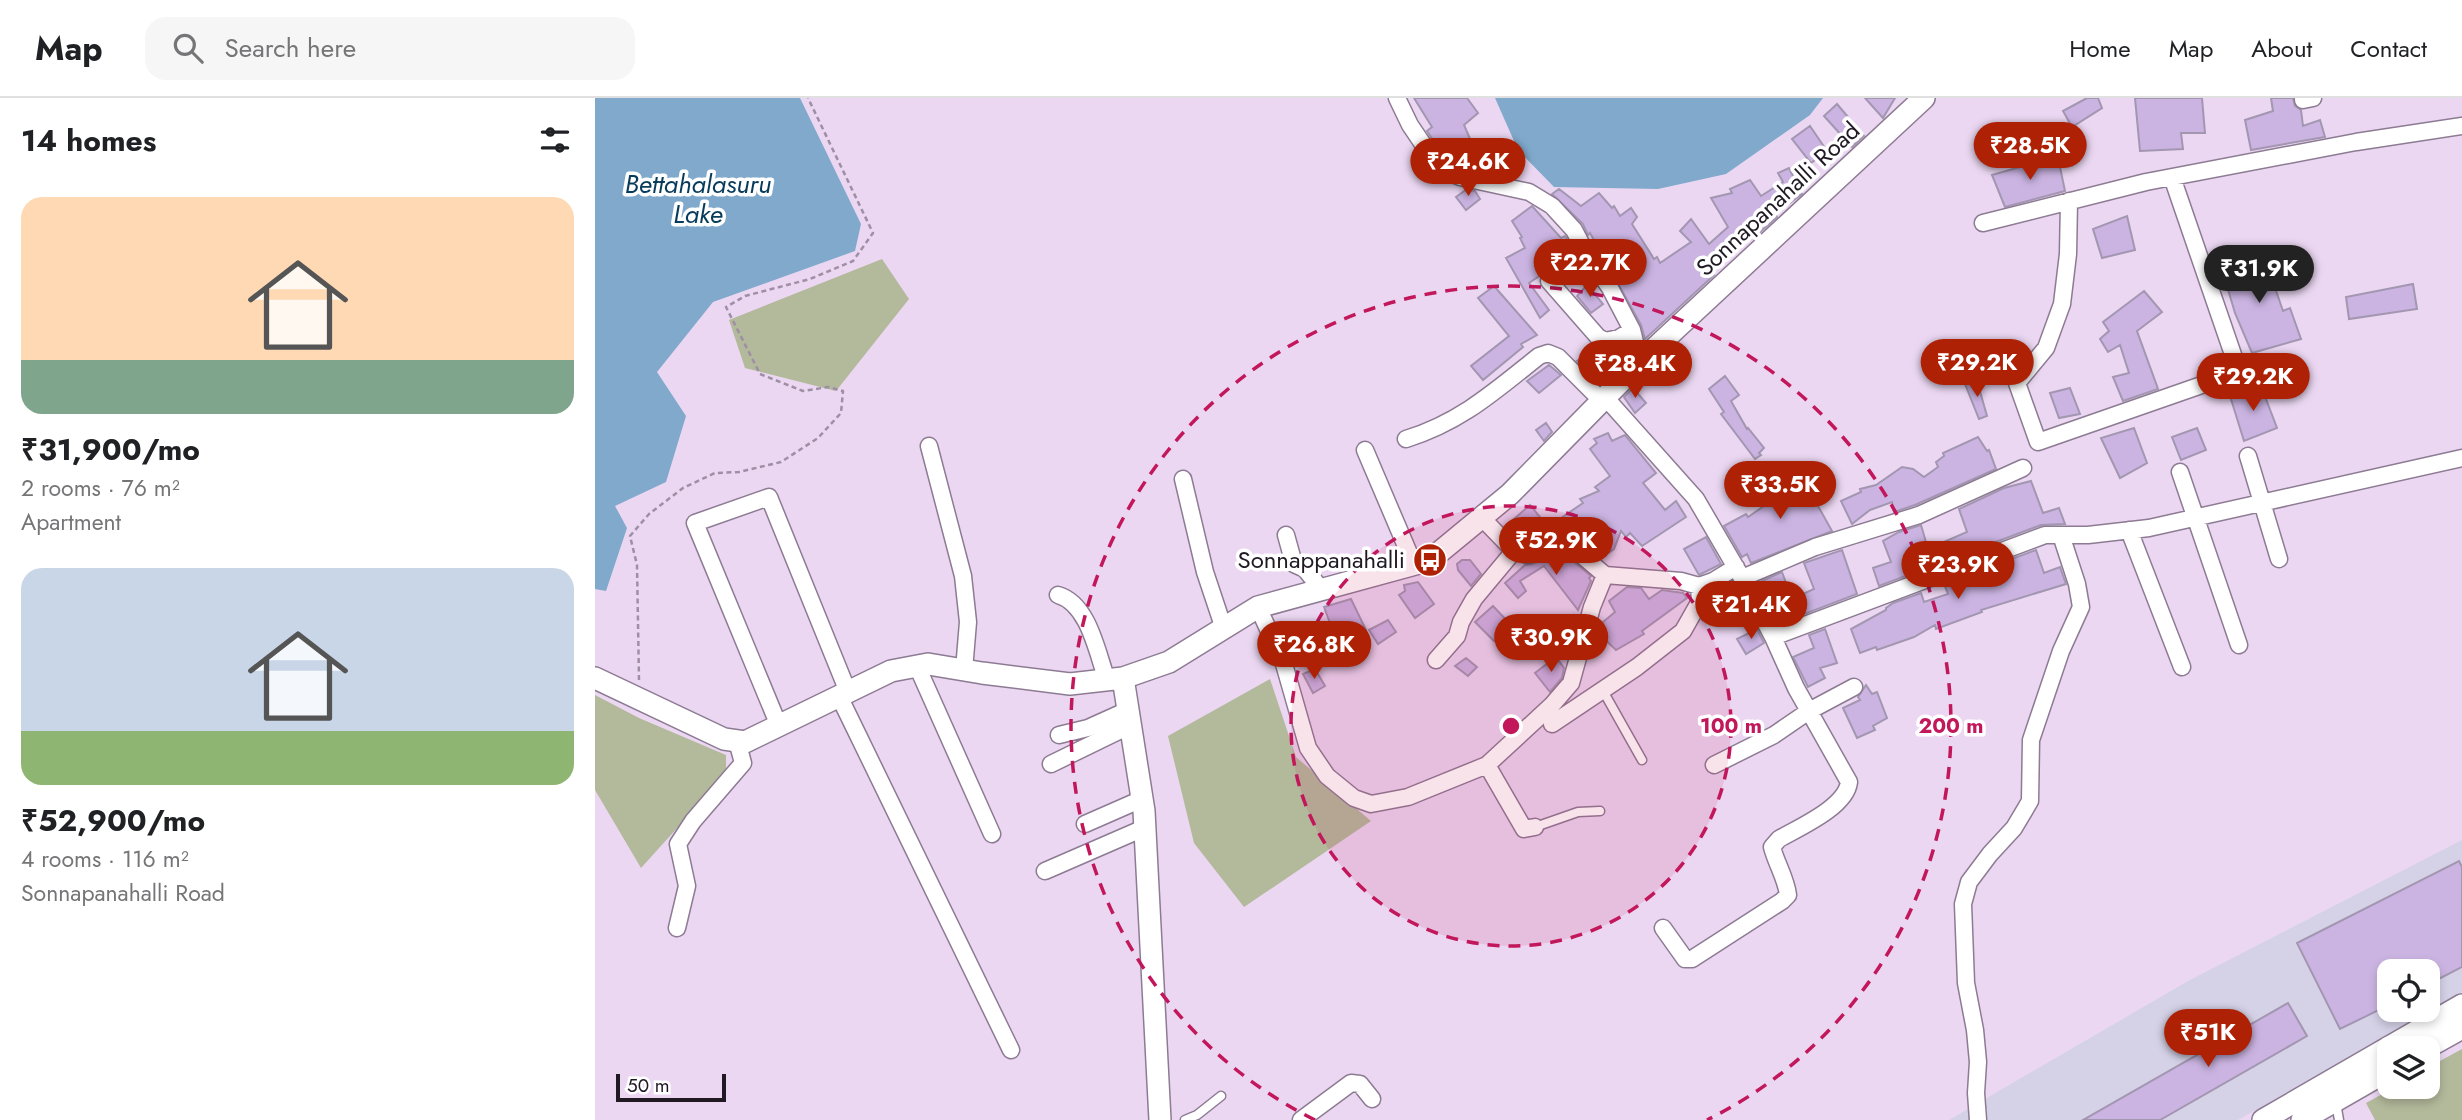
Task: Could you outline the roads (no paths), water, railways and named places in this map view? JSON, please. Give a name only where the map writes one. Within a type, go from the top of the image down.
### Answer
[{"type":"street","points":[[1397,98],[1410,125],[1433,159],[1446,171],[1460,177],[1529,192],[1552,206],[1574,230],[1587,255],[1610,288],[1632,330],[1640,362]]},
{"type":"street","name":"Sonnapanahalli Road","points":[[737,741],[745,742],[891,671],[928,664],[1070,684],[1115,679],[1169,662],[1258,607],[1430,561],[1510,495],[1640,362],[1924,98]]},
{"type":"street","points":[[2303,98],[2313,98]]},
{"type":"street","points":[[1983,223],[2172,177],[2355,142],[2462,126]]},
{"type":"street","points":[[2069,201],[2069,254],[2062,304],[2046,348],[2017,383],[2038,442],[2239,372],[2172,177]]},
{"type":"street","points":[[1549,281],[1598,337],[1605,341],[1619,338],[1632,330]]},
{"type":"street","points":[[1406,439],[1435,430],[1471,410],[1539,356],[1548,354],[1558,357],[1604,399],[1696,499],[1773,637],[1808,712],[1849,782],[1848,790],[1841,800],[1779,839],[1772,847],[1775,861],[1787,885],[1788,895],[1782,901],[1692,959],[1685,959],[1663,928]]},
{"type":"street","points":[[929,446],[963,576],[968,622],[964,670]]},
{"type":"street","points":[[1365,450],[1414,565]]},
{"type":"street","points":[[2248,456],[2280,559]]},
{"type":"street","points":[[1773,637],[2045,535],[2088,535],[2129,530],[2462,458]]},
{"type":"street","points":[[1482,518],[1514,551],[1528,555],[1559,539],[1565,540],[1605,575],[1669,579],[1699,586],[1919,514],[2022,468]]},
{"type":"street","points":[[2181,472],[2239,645]]},
{"type":"street","points":[[1183,479],[1205,572],[1224,629]]},
{"type":"street","points":[[779,726],[695,523],[769,498],[843,694],[1011,1050]]},
{"type":"street","points":[[2129,530],[2182,667]]},
{"type":"street","points":[[1978,1120],[1978,1062],[1966,983],[1963,904],[1969,882],[2014,828],[2030,801],[2031,740],[2061,651],[2081,607],[2077,584],[2061,535]]},
{"type":"street","points":[[1286,536],[1294,564],[1305,569],[1321,589]]},
{"type":"street","points":[[1436,660],[1457,636],[1461,622],[1474,600],[1514,551]]},
{"type":"street","points":[[1258,607],[1284,664],[1308,748],[1327,776],[1354,798],[1371,804],[1408,797],[1487,765],[1552,705],[1571,683],[1592,607],[1605,575]]},
{"type":"street","points":[[1552,724],[1637,667],[1683,631],[1700,601],[1699,586]]},
{"type":"street","points":[[1058,596],[1067,598],[1084,618],[1115,679],[1129,718],[1142,799],[1160,1120]]},
{"type":"street","points":[[918,666],[992,834]]},
{"type":"street","points":[[595,678],[724,739],[737,741],[743,763],[678,844],[687,886],[677,928]]},
{"type":"street","points":[[1714,765],[1774,735],[1808,712],[1854,687]]},
{"type":"street","points":[[1059,734],[1129,718]]},
{"type":"street","points":[[1051,764],[1129,718]]},
{"type":"street","points":[[1487,765],[1524,829],[1535,827]]},
{"type":"street","points":[[1085,824],[1142,799]]},
{"type":"street","points":[[1045,871],[1144,828]]},
{"type":"street","points":[[2263,1120],[2462,1005]]},
{"type":"street","points":[[2440,1040],[2462,1028]]},
{"type":"street","points":[[2302,1120],[2337,1110],[2377,1079]]},
{"type":"street","points":[[1301,1120],[1351,1083],[1360,1084],[1372,1099]]},
{"type":"lane","points":[[1602,689],[1642,760]]},
{"type":"lane","points":[[1535,827],[1578,812],[1600,811]]},
{"type":"lane","points":[[1185,1120],[1197,1115],[1221,1096]]},
{"type":"water","name":"Bettahalasuru Lake","points":[[595,98],[800,98],[861,224],[855,251],[713,302],[657,372],[686,416],[666,482],[615,506],[627,528],[606,591],[595,589]]},
{"type":"water","points":[[1495,98],[1823,98],[1810,115],[1726,174],[1658,189],[1554,187],[1518,150]]},
{"type":"place","name":"Sonnappanahalli","points":[[1430,560]]}]
